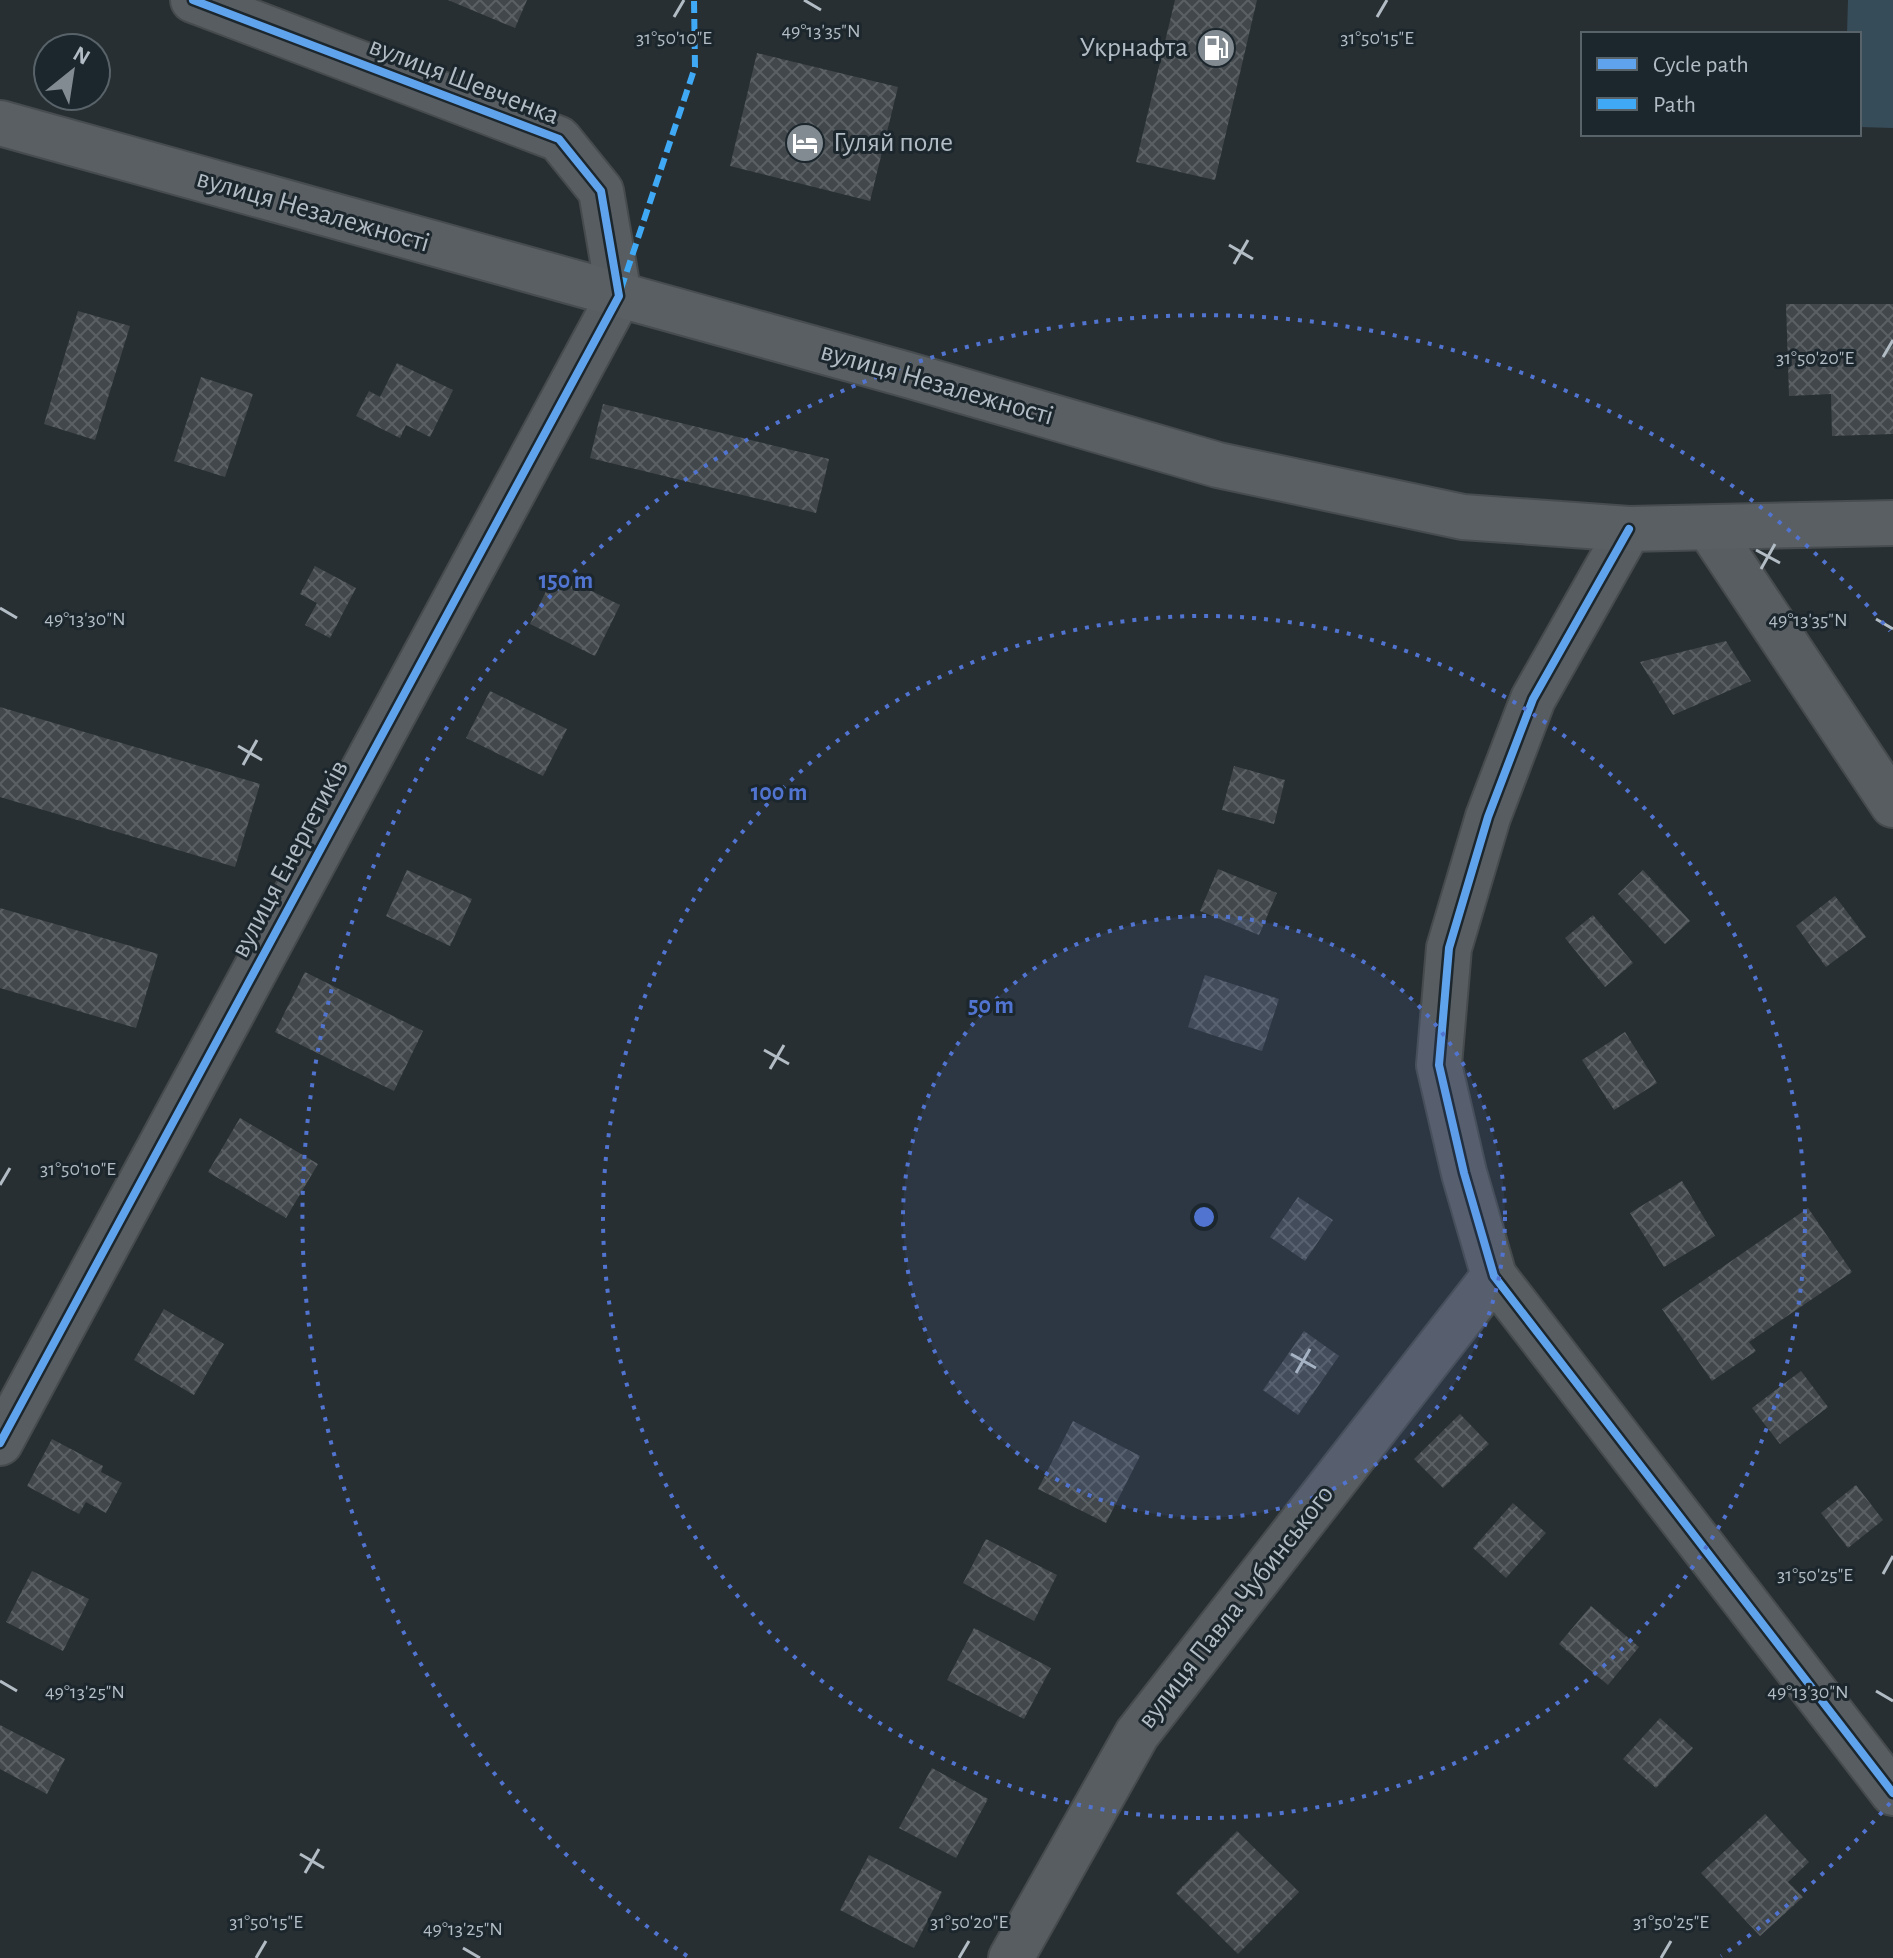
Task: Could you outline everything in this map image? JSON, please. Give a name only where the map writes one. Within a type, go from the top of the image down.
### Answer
[{"type":"main road","name":"вулиця Незалежності","points":[[0,123],[908,375],[1218,465],[1463,517],[1629,529],[1893,523]]},
{"type":"street","name":"вулиця Шевченка","points":[[193,0],[559,139],[601,191],[619,296]]},
{"type":"street","name":"вулиця Енергетиків","points":[[0,1443],[619,296]]},
{"type":"street","points":[[1709,528],[1893,805]]},
{"type":"street","points":[[1629,529],[1533,699],[1488,817],[1449,948],[1439,1065],[1464,1173],[1494,1276],[1893,1793]]},
{"type":"street","name":"вулиця Павла Чубинського","points":[[1011,1958],[1137,1734],[1494,1276]]},
{"type":"water","points":[[1848,0],[1893,0],[1893,128],[1861,127],[1861,32],[1847,32]]},
{"type":"building","points":[[448,0],[527,0],[515,28]]},
{"type":"building","points":[[1175,0],[1257,0],[1215,180],[1136,162]]},
{"type":"building","points":[[757,53],[898,87],[870,201],[730,166]]},
{"type":"building","points":[[1786,304],[1893,304],[1893,434],[1832,436],[1831,394],[1789,396]]},
{"type":"building","points":[[78,311],[130,326],[95,440],[44,424]]},
{"type":"building","points":[[397,363],[453,390],[430,437],[406,425],[400,438],[356,416],[369,391],[380,397]]},
{"type":"building","points":[[201,377],[253,394],[225,477],[174,461]]},
{"type":"building","points":[[603,404],[829,459],[816,513],[590,458]]},
{"type":"building","points":[[315,566],[356,588],[330,638],[305,625],[317,603],[300,594]]},
{"type":"building","points":[[555,573],[620,605],[595,656],[530,624]]},
{"type":"building","points":[[1726,641],[1751,681],[1673,715],[1640,662]]},
{"type":"building","points":[[490,691],[567,729],[543,776],[466,738]]},
{"type":"building","points":[[0,707],[260,784],[235,867],[0,797]]},
{"type":"building","points":[[1234,766],[1285,780],[1274,824],[1222,810]]},
{"type":"building","points":[[1218,869],[1277,893],[1259,935],[1200,911]]},
{"type":"building","points":[[407,870],[472,899],[450,946],[386,916]]},
{"type":"building","points":[[1643,870],[1690,921],[1665,944],[1618,894]]},
{"type":"building","points":[[1835,896],[1866,937],[1826,967],[1796,926]]},
{"type":"building","points":[[0,908],[158,954],[136,1028],[0,988]]},
{"type":"building","points":[[1593,915],[1633,963],[1605,987],[1565,938]]},
{"type":"building","points":[[305,972],[423,1031],[394,1091],[275,1032]]},
{"type":"building","points":[[1205,975],[1279,999],[1262,1051],[1188,1027]]},
{"type":"building","points":[[1625,1032],[1657,1083],[1614,1110],[1582,1060]]},
{"type":"building","points":[[240,1118],[318,1164],[286,1218],[208,1172]]},
{"type":"building","points":[[1682,1181],[1715,1236],[1664,1267],[1630,1213]]},
{"type":"building","points":[[1298,1197],[1333,1220],[1305,1261],[1270,1237]]},
{"type":"building","points":[[1808,1208],[1852,1272],[1749,1342],[1756,1351],[1712,1381],[1662,1309]]},
{"type":"building","points":[[164,1309],[224,1344],[194,1395],[134,1360]]},
{"type":"building","points":[[1304,1331],[1339,1356],[1298,1415],[1263,1390]]},
{"type":"building","points":[[1801,1371],[1828,1407],[1780,1444],[1752,1408]]},
{"type":"building","points":[[1460,1414],[1489,1444],[1443,1488],[1414,1459]]},
{"type":"building","points":[[1073,1421],[1140,1456],[1106,1523],[1038,1489]]},
{"type":"building","points":[[52,1439],[103,1466],[101,1472],[122,1483],[106,1513],[86,1502],[79,1514],[27,1486]]},
{"type":"building","points":[[1856,1485],[1883,1520],[1848,1548],[1821,1513]]},
{"type":"building","points":[[1513,1503],[1546,1533],[1506,1578],[1473,1548]]},
{"type":"building","points":[[986,1539],[1057,1575],[1034,1621],[963,1583]]},
{"type":"building","points":[[32,1571],[89,1599],[63,1651],[6,1622]]},
{"type":"building","points":[[1591,1606],[1639,1647],[1608,1685],[1559,1644]]},
{"type":"building","points":[[974,1628],[1051,1668],[1024,1719],[947,1680]]},
{"type":"building","points":[[1660,1718],[1693,1748],[1656,1788],[1623,1759]]},
{"type":"building","points":[[0,1725],[65,1759],[47,1794],[0,1769]]},
{"type":"building","points":[[932,1768],[988,1799],[956,1858],[899,1828]]},
{"type":"building","points":[[1765,1814],[1809,1862],[1788,1882],[1803,1897],[1760,1936],[1701,1873]]},
{"type":"building","points":[[1237,1831],[1299,1892],[1238,1954],[1176,1893]]},
{"type":"building","points":[[869,1855],[942,1892],[914,1948],[840,1910]]},
{"type":"marked path","points":[[621,289],[695,67],[694,0]]},
{"type":"cycle path","points":[[0,1443],[619,296],[601,191],[559,139],[193,0]]},
{"type":"cycle path","points":[[1629,529],[1533,699],[1488,817],[1449,948],[1439,1065],[1464,1173],[1494,1276],[1893,1793]]},
{"type":"place","name":"Укрнафта","points":[[1216,48]]},
{"type":"place","name":"Гуляй поле","points":[[805,143]]}]
